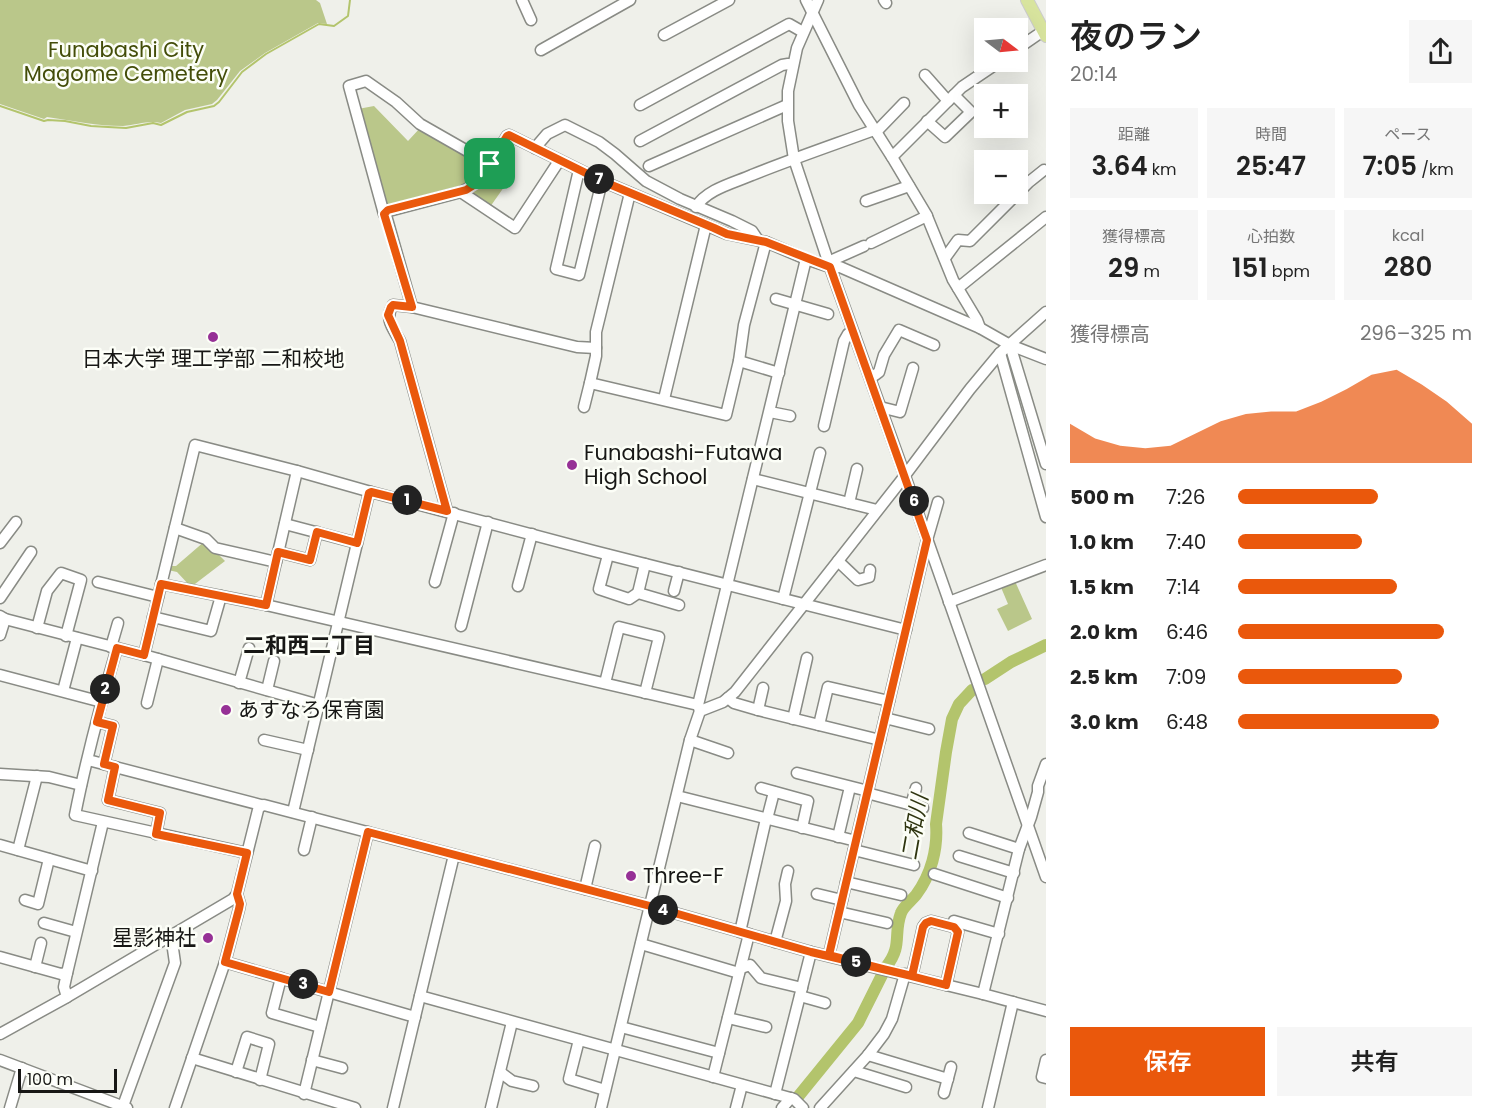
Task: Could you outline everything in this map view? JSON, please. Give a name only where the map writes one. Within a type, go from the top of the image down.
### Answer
[{"type":"main road","points":[[1030,2],[1045,34]]},
{"type":"street","points":[[522,0],[531,20]]},
{"type":"street","points":[[541,50],[630,0]]},
{"type":"street","points":[[664,35],[729,0]]},
{"type":"street","points":[[806,0],[859,105],[927,216],[953,280],[980,328]]},
{"type":"street","points":[[818,0],[803,32],[788,91],[789,131],[794,159],[1046,878]]},
{"type":"street","points":[[640,105],[789,24],[803,32]]},
{"type":"street","points":[[1028,43],[1045,34]]},
{"type":"street","points":[[640,141],[782,65],[793,65]]},
{"type":"street","points":[[892,157],[962,87],[984,72]]},
{"type":"street","points":[[925,75],[971,112],[945,137],[927,121]]},
{"type":"street","points":[[412,307],[349,86],[366,81],[396,102],[420,124],[490,164]]},
{"type":"street","points":[[696,207],[700,201],[725,186],[875,131],[904,103]]},
{"type":"street","points":[[649,166],[787,105]]},
{"type":"street","points":[[535,148],[547,135],[565,125],[599,142],[646,181],[696,207],[752,231],[762,241]]},
{"type":"street","points":[[384,214],[388,210],[461,192],[477,183],[507,136],[511,136],[602,181],[727,234],[762,241],[806,259],[840,267],[980,328],[1010,345],[1046,359]]},
{"type":"street","points":[[461,192],[515,228],[559,161]]},
{"type":"street","points":[[579,170],[556,268],[579,275],[602,181]]},
{"type":"street","points":[[945,258],[958,240],[970,241],[1044,170]]},
{"type":"street","points":[[866,201],[909,186]]},
{"type":"street","points":[[584,407],[596,356],[596,332],[630,193]]},
{"type":"street","points":[[829,264],[927,216]]},
{"type":"street","points":[[958,288],[1046,217]]},
{"type":"street","points":[[664,399],[706,225]]},
{"type":"street","points":[[590,382],[726,415],[762,241]]},
{"type":"street","points":[[601,1108],[806,259]]},
{"type":"street","points":[[776,299],[828,314]]},
{"type":"street","points":[[435,582],[450,512],[400,341],[388,315],[391,307],[393,305],[412,307],[577,347],[596,348]]},
{"type":"street","points":[[161,584],[266,605],[605,683],[699,708],[723,702],[735,692],[904,475],[965,386],[1046,312]]},
{"type":"street","points":[[870,377],[879,372],[884,355],[899,330],[933,345]]},
{"type":"street","points":[[824,426],[844,341],[848,334],[854,334]]},
{"type":"street","points":[[1010,345],[1046,464]]},
{"type":"street","points":[[1000,353],[1046,517]]},
{"type":"street","points":[[739,361],[779,373]]},
{"type":"street","points":[[880,406],[900,412],[913,368]]},
{"type":"street","points":[[770,412],[790,416]]},
{"type":"street","points":[[144,655],[195,445],[608,555],[906,630]]},
{"type":"street","points":[[783,599],[820,453]]},
{"type":"street","points":[[849,503],[857,470]]},
{"type":"street","points":[[266,605],[297,471]]},
{"type":"street","points":[[753,479],[877,510]]},
{"type":"street","points":[[293,812],[371,492]]},
{"type":"street","points":[[829,955],[927,540],[938,502]]},
{"type":"street","points":[[0,543],[16,522]]},
{"type":"street","points":[[461,626],[488,522]]},
{"type":"street","points":[[285,524],[357,543]]},
{"type":"street","points":[[175,528],[206,539],[215,548],[310,560],[317,532]]},
{"type":"street","points":[[518,586],[532,534]]},
{"type":"street","points":[[0,598],[31,552]]},
{"type":"street","points":[[608,555],[599,589],[629,598],[638,593],[679,605]]},
{"type":"street","points":[[838,561],[858,580],[869,577],[870,570]]},
{"type":"street","points":[[638,593],[645,564]]},
{"type":"street","points":[[949,602],[1046,565]]},
{"type":"street","points":[[674,591],[679,572]]},
{"type":"street","points":[[37,628],[47,591],[61,573],[81,580],[63,691]]},
{"type":"street","points":[[98,582],[158,597]]},
{"type":"street","points":[[153,617],[211,631],[221,596]]},
{"type":"street","points":[[0,635],[3,618],[144,655],[318,705]]},
{"type":"street","points":[[118,623],[75,815],[247,853]]},
{"type":"street","points":[[605,683],[619,627],[659,637],[645,693]]},
{"type":"street","points":[[239,682],[249,648]]},
{"type":"street","points":[[793,718],[807,658]]},
{"type":"street","points":[[147,703],[158,659]]},
{"type":"street","points":[[267,690],[274,661]]},
{"type":"street","points":[[0,675],[102,702]]},
{"type":"street","points":[[819,725],[828,687],[889,701]]},
{"type":"street","points":[[758,710],[763,688]]},
{"type":"street","points":[[728,698],[734,703],[758,710],[880,740]]},
{"type":"street","points":[[885,718],[929,729]]},
{"type":"street","points":[[97,722],[113,726],[104,764]]},
{"type":"street","points":[[264,740],[308,750]]},
{"type":"street","points":[[690,740],[728,753]]},
{"type":"street","points":[[88,760],[650,906],[811,952],[1046,1011]]},
{"type":"street","points":[[983,994],[1019,849],[1028,827],[1046,764]]},
{"type":"street","points":[[115,767],[108,800],[160,813],[156,834]]},
{"type":"street","points":[[797,773],[923,808]]},
{"type":"street","points":[[0,774],[49,777],[81,785]]},
{"type":"street","points":[[18,850],[38,776]]},
{"type":"street","points":[[838,837],[850,787]]},
{"type":"street","points":[[761,788],[808,801],[802,828]]},
{"type":"street","points":[[911,805],[916,788]]},
{"type":"street","points":[[713,1077],[740,970],[744,933],[774,792]]},
{"type":"street","points":[[677,796],[838,837],[855,846],[914,865]]},
{"type":"street","points":[[0,1034],[233,899],[237,894],[261,805]]},
{"type":"street","points":[[304,850],[312,817]]},
{"type":"street","points":[[67,997],[64,987],[103,822]]},
{"type":"street","points":[[304,1094],[368,832]]},
{"type":"street","points":[[969,833],[1019,849]]},
{"type":"street","points":[[0,845],[92,871]]},
{"type":"street","points":[[585,889],[595,846]]},
{"type":"street","points":[[393,1108],[454,855]]},
{"type":"street","points":[[959,856],[1014,873]]},
{"type":"street","points":[[24,900],[38,904],[49,859]]},
{"type":"street","points":[[775,942],[786,901],[785,885],[788,871]]},
{"type":"street","points":[[934,874],[1008,898]]},
{"type":"street","points":[[846,882],[901,895]]},
{"type":"street","points":[[175,1108],[225,962],[240,904],[237,894]]},
{"type":"street","points":[[817,894],[841,906],[887,923]]},
{"type":"street","points":[[820,1108],[854,1071],[890,1024],[923,927],[931,921],[954,927],[958,932],[946,985]]},
{"type":"street","points":[[954,921],[999,934]]},
{"type":"street","points":[[45,924],[76,932]]},
{"type":"street","points":[[0,1060],[125,1107],[175,963],[170,937]]},
{"type":"street","points":[[35,967],[41,943]]},
{"type":"street","points":[[641,944],[740,970],[750,965],[761,978],[825,1003]]},
{"type":"street","points":[[775,1094],[811,952]]},
{"type":"street","points":[[0,957],[61,974],[67,973]]},
{"type":"street","points":[[225,962],[415,1017]]},
{"type":"street","points":[[281,978],[272,1013],[320,1027]]},
{"type":"street","points":[[420,996],[797,1102]]},
{"type":"street","points":[[988,1108],[1013,1002]]},
{"type":"street","points":[[728,1017],[766,1027]]},
{"type":"street","points":[[491,1108],[512,1022]]},
{"type":"street","points":[[621,1027],[719,1053]]},
{"type":"street","points":[[236,1072],[247,1037],[258,1040],[269,1044],[260,1080]]},
{"type":"street","points":[[579,1040],[569,1079],[606,1090]]},
{"type":"street","points":[[867,1055],[948,1079]]},
{"type":"street","points":[[192,1058],[304,1094],[319,1103],[355,1108]]},
{"type":"street","points":[[312,1060],[342,1068]]},
{"type":"street","points":[[1046,1060],[1042,1077],[1046,1078]]},
{"type":"street","points":[[944,1093],[951,1067]]},
{"type":"street","points":[[10,1108],[22,1068]]},
{"type":"street","points":[[854,1071],[906,1087]]},
{"type":"street","points":[[500,1072],[512,1081],[533,1086]]},
{"type":"street","points":[[736,1108],[742,1085]]},
{"type":"street","points":[[782,1108],[797,1102]]},
{"type":"green space","name":"Funabashi City Magome Cemetery","points":[[0,0],[316,0],[320,3],[327,24],[318,23],[265,53],[240,71],[212,104],[185,110],[161,123],[104,125],[47,117],[44,119],[0,104]]},
{"type":"green space","points":[[374,106],[408,141],[421,127],[484,164],[473,180],[463,185],[384,206],[358,109]]},
{"type":"green space","points":[[494,166],[511,177],[490,207],[474,196],[474,190],[484,181]]},
{"type":"green space","points":[[205,541],[225,561],[191,587],[177,572],[168,570],[169,566],[176,566]]},
{"type":"green space","points":[[1014,579],[1032,619],[1008,631],[997,609],[1008,604],[1000,585]]},
{"type":"waterway","points":[[0,106],[44,121],[126,128],[153,123],[161,125],[187,112],[214,106],[242,72],[266,54],[319,24],[334,26],[348,16],[350,0]]},
{"type":"waterway","name":"二和川","points":[[985,679],[1011,662],[1046,645]]},
{"type":"waterway","name":"二和川","points":[[886,967],[894,953],[903,908],[916,895],[926,879],[932,861],[952,719],[959,704],[972,690]]},
{"type":"waterway","name":"二和川","points":[[797,1098],[858,1023],[884,971]]},
{"type":"place","name":"日本大学 理工学部 二和校地","points":[[213,337]]},
{"type":"place","name":"Funabashi-Futawa High School","points":[[572,465]]},
{"type":"place","name":"あすなろ保育園","points":[[226,710]]},
{"type":"place","name":"Three-F","points":[[631,876]]},
{"type":"place","name":"星影神社","points":[[208,938]]},
{"type":"district","name":"二和西二丁目","points":[[309,645]]},
{"type":"route","points":[[490,164],[477,183],[466,190],[388,210],[384,214],[412,307],[393,305],[388,315],[400,341],[447,511],[373,492],[369,493],[357,543],[317,532],[310,560],[278,552],[266,605],[161,584],[144,655],[117,648],[97,722],[113,726],[104,764],[115,767],[108,800],[160,813],[156,834],[247,853],[237,894],[239,909],[225,962],[329,992],[368,832],[650,906],[811,952],[829,955],[912,976],[923,927],[926,923],[931,921],[954,927],[958,936],[946,985],[829,955],[927,540],[830,267],[766,242],[727,234],[602,181],[509,135],[490,164]]}]
